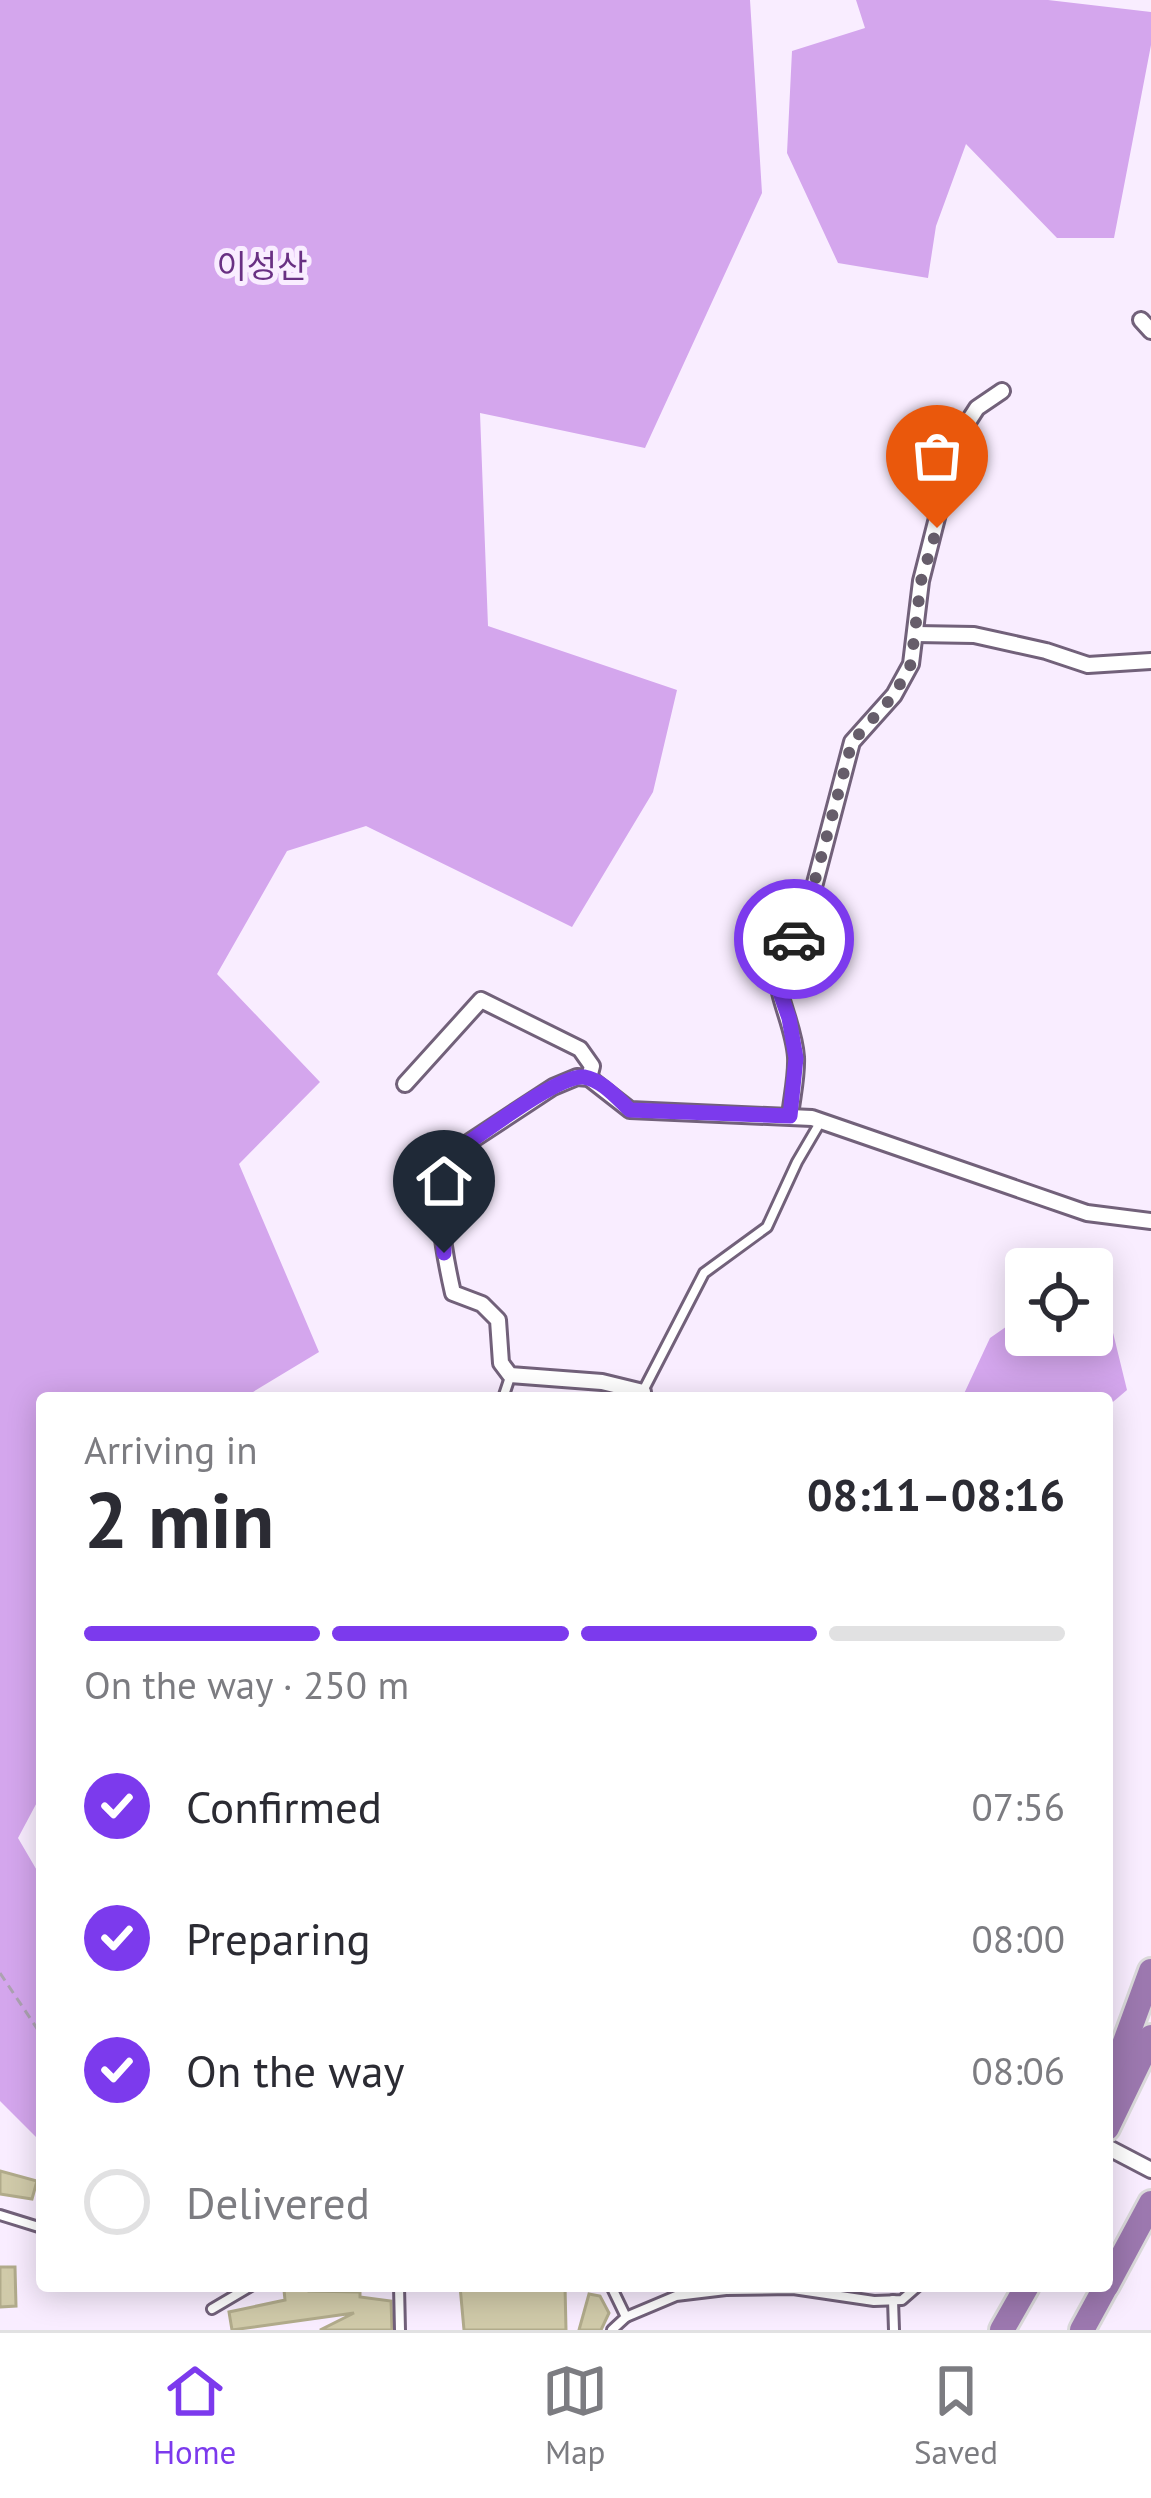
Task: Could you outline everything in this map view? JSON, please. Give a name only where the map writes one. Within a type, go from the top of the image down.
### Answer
[{"type":"highway","points":[[1113,2097],[1151,1971]]},
{"type":"highway","points":[[1113,2097],[1151,2037]]},
{"type":"highway","points":[[1113,2274],[1146,2213]]},
{"type":"highway","points":[[1002,2330],[1024,2292]]},
{"type":"highway","points":[[1082,2330],[1103,2292]]},
{"type":"street","points":[[790,1116],[796,1058],[777,970],[814,884],[852,742],[894,695],[911,664],[921,581],[957,439],[977,408],[1002,391]]},
{"type":"street","points":[[916,634],[974,635],[1088,665],[1151,661]]},
{"type":"street","points":[[405,1084],[481,1000],[580,1049],[592,1066],[589,1078]]},
{"type":"street","points":[[632,1392],[602,1382],[510,1375],[501,1363],[498,1320],[482,1304],[453,1293],[444,1253],[441,1178],[446,1158],[577,1077],[589,1078],[630,1110],[821,1121],[1088,1213],[1151,1221]]},
{"type":"street","points":[[1113,2150],[1151,2170]]},
{"type":"lane","points":[[643,1392],[704,1274],[767,1227],[821,1121]]},
{"type":"lane","points":[[505,1392],[510,1375]]},
{"type":"lane","points":[[0,2215],[36,2226]]},
{"type":"lane","points":[[212,2308],[240,2292]]},
{"type":"lane","points":[[399,2292],[400,2330]]},
{"type":"lane","points":[[614,2292],[626,2317]]},
{"type":"lane","points":[[612,2330],[626,2317],[676,2296],[709,2292]]},
{"type":"lane","points":[[812,2292],[874,2302],[902,2300],[911,2292]]},
{"type":"lane","points":[[893,2300],[894,2330]]},
{"type":"path","points":[[0,1973],[36,2027]]},
{"type":"green space","name":"이성산","points":[[0,0],[750,0],[762,193],[645,448],[480,413],[488,626],[677,690],[653,792],[572,927],[366,826],[287,851],[217,974],[320,1082],[239,1164],[319,1352],[253,1392],[36,1392],[36,1804],[18,1838],[36,1869],[36,2137],[0,2101]]},
{"type":"green space","points":[[856,0],[1048,0],[1151,12],[1151,45],[1114,238],[1057,238],[966,144],[936,226],[928,278],[838,263],[787,153],[792,51],[865,28]]},
{"type":"green space","points":[[1005,1328],[1005,1356],[1113,1356],[1113,1333],[1127,1390],[1113,1402],[1113,1392],[965,1392],[990,1338]]},
{"type":"building","points":[[0,2171],[36,2181],[32,2199],[0,2194]]},
{"type":"building","points":[[0,2267],[15,2267],[16,2306],[0,2307]]},
{"type":"building","points":[[284,2292],[360,2292],[360,2297],[391,2301],[392,2330],[320,2330],[354,2313],[232,2330],[229,2312],[285,2300]]},
{"type":"building","points":[[461,2292],[565,2292],[566,2330],[464,2330]]},
{"type":"building","points":[[589,2294],[600,2296],[609,2313],[601,2330],[579,2330]]},
{"type":"way so far","points":[[794,939],[814,884],[852,742],[894,695],[911,664],[921,581],[937,528]]},
{"type":"route","points":[[444,1253],[441,1178],[446,1158],[525,1104],[577,1077],[609,1090],[630,1110],[790,1116],[796,1058],[777,970],[794,939]]}]
